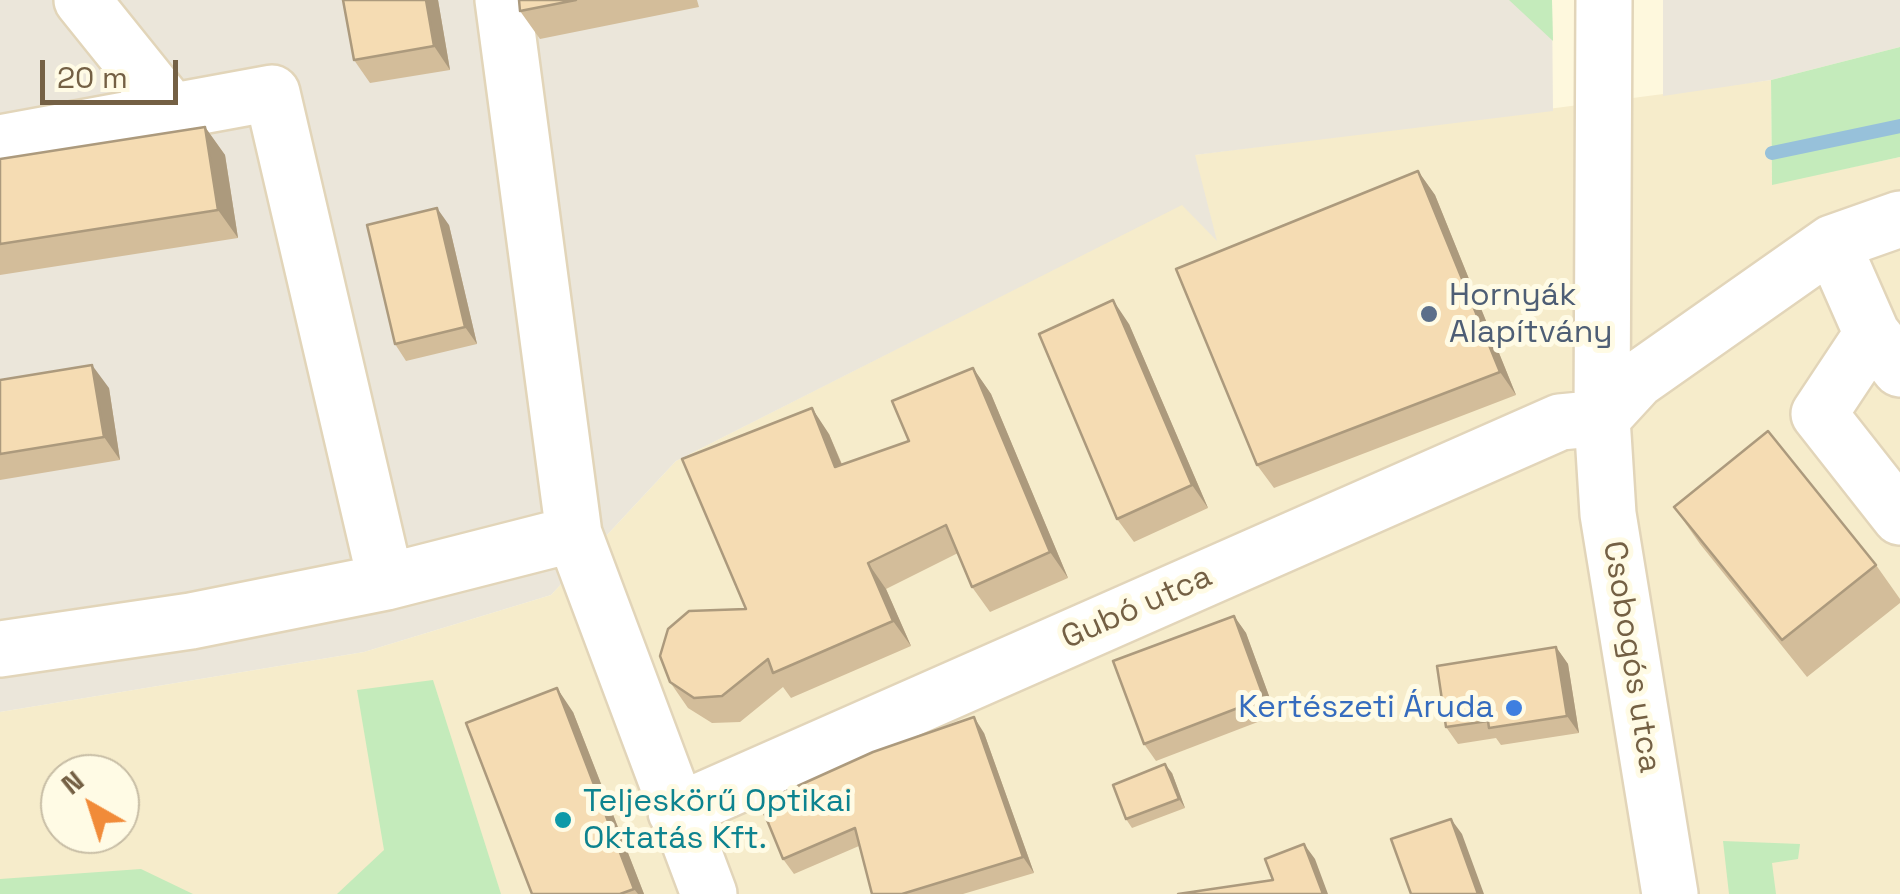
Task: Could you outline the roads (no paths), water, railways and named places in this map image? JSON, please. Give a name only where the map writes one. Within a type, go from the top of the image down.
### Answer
[{"type":"street","points":[[82,0],[172,112]]},
{"type":"street","points":[[503,0],[574,534],[709,894]]},
{"type":"street","name":"Csobogós utca","points":[[1604,0],[1602,418],[1608,514],[1670,894]]},
{"type":"street","points":[[0,142],[272,93],[386,582]]},
{"type":"street","points":[[1602,418],[1637,380],[1832,243],[1900,219]]},
{"type":"street","points":[[1832,243],[1886,352],[1819,414],[1900,517]]},
{"type":"street","name":"Gubó utca","points":[[676,812],[1560,422],[1602,418]]},
{"type":"street","points":[[0,649],[191,620],[386,582],[574,534]]},
{"type":"waterway","points":[[1772,153],[1900,126]]},
{"type":"place","name":"Hornyák Alapítvány","points":[[1429,314]]},
{"type":"place","name":"Kertészeti Áruda","points":[[1514,708]]},
{"type":"place","name":"Teljeskörű Optikai Oktatás Kft.","points":[[563,820]]}]
